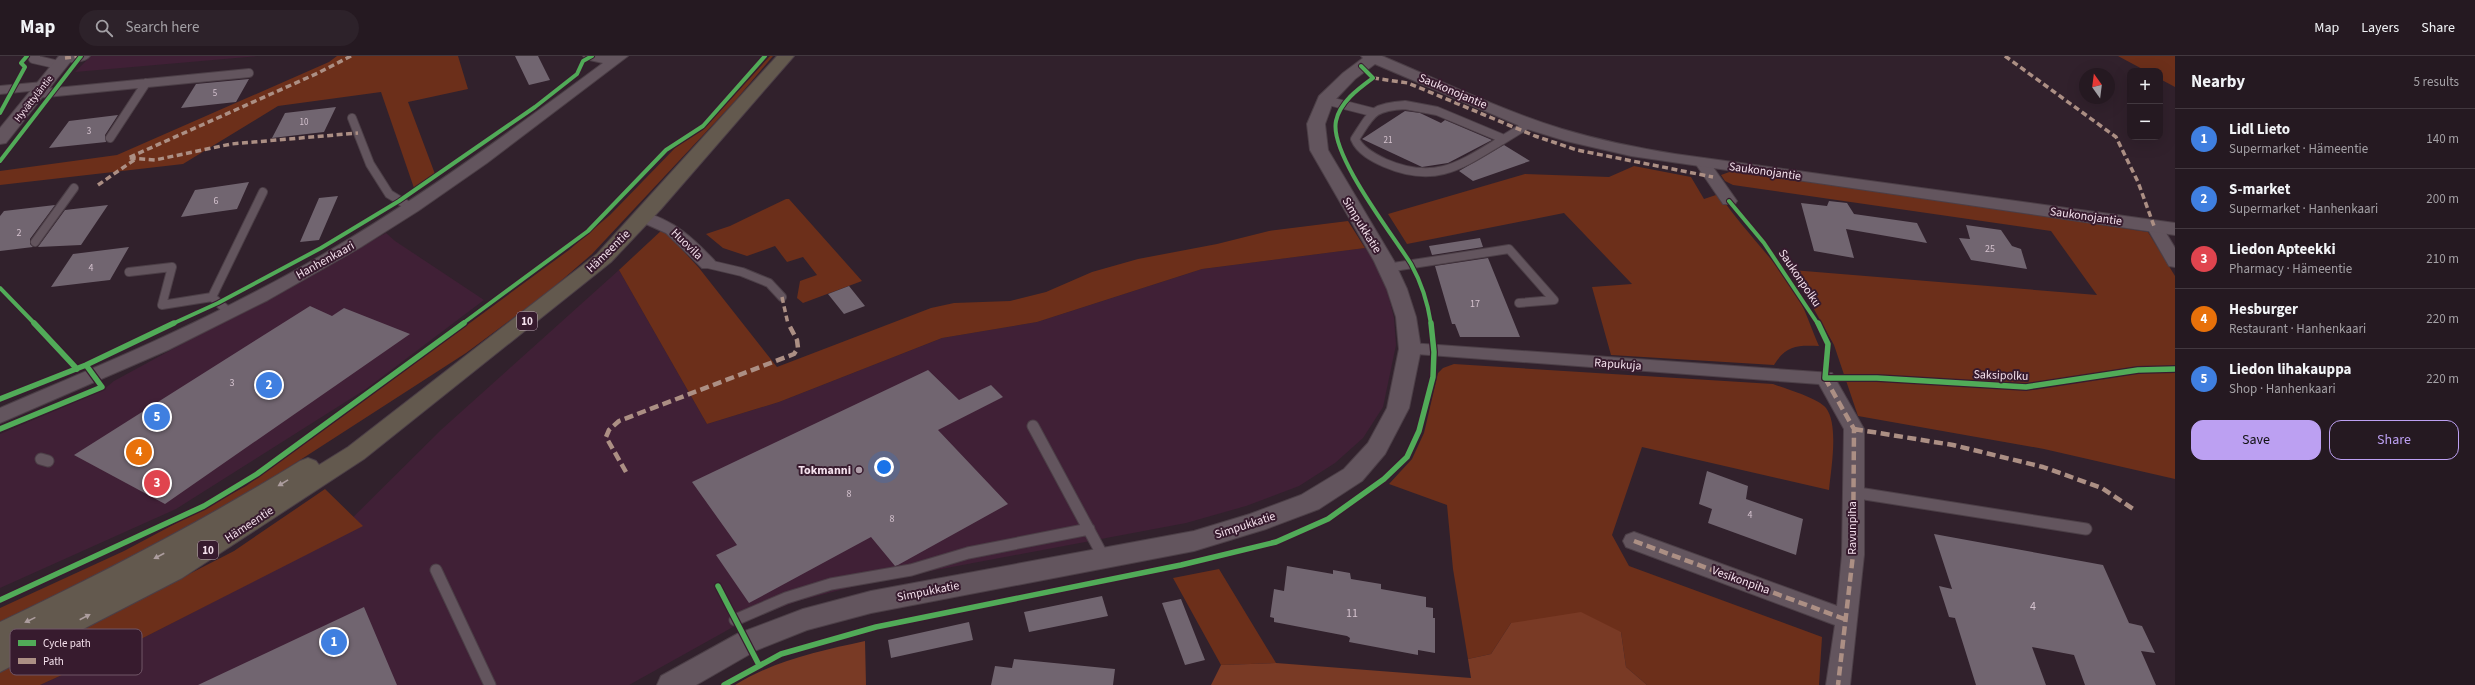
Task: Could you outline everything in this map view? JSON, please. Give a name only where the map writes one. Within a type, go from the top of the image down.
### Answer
[{"type":"highway","name":"Hämeentie","points":[[60,629],[173,571],[356,453],[402,415],[525,322],[604,258],[643,217],[786,56]]},
{"type":"highway","name":"Hämeentie","points":[[12,629],[111,581],[194,538],[346,442],[402,415]]},
{"type":"highway","name":"Hämeentie","points":[[0,635],[10,630]]},
{"type":"highway","name":"Hämeentie","points":[[0,660],[10,655]]},
{"type":"street","points":[[64,60],[83,56]]},
{"type":"street","points":[[590,56],[617,59]]},
{"type":"street","name":"Simpukkatie","points":[[671,685],[747,642],[803,620],[871,602],[1194,541],[1257,522],[1310,502],[1353,475],[1377,448],[1398,408],[1410,349],[1406,317],[1387,268],[1319,150],[1316,124],[1325,100],[1371,57]]},
{"type":"street","name":"Saukonojantie","points":[[1371,57],[1530,123],[1611,147],[1703,163],[2175,229]]},
{"type":"street","name":"Hanhenkaari","points":[[0,416],[95,376],[229,312],[319,264],[412,208],[617,59]]},
{"type":"street","name":"Hyvättyläntie","points":[[0,139],[64,60]]},
{"type":"street","points":[[0,90],[40,90]]},
{"type":"street","points":[[1703,163],[1728,201]]},
{"type":"street","name":"Huovila","points":[[643,217],[664,224],[681,236],[708,264]]},
{"type":"street","points":[[2154,226],[2175,262]]},
{"type":"street","name":"Rapukuja","points":[[1410,349],[1825,378]]},
{"type":"street","name":"Ravunpiha","points":[[1825,378],[1854,429],[1852,492],[1853,555],[1847,620],[1838,685]]},
{"type":"street","name":"Vesikonpiha","points":[[1634,541],[1847,620]]},
{"type":"lane","points":[[36,56],[33,60],[64,60]]},
{"type":"lane","points":[[40,90],[146,83],[249,73]]},
{"type":"lane","points":[[110,138],[146,83]]},
{"type":"lane","points":[[1325,100],[1372,112],[1396,105],[1425,107],[1475,124],[1505,139]]},
{"type":"lane","points":[[1372,112],[1367,123],[1356,134],[1356,143],[1376,159],[1410,172],[1420,174],[1439,172],[1488,149],[1530,123]]},
{"type":"lane","points":[[352,118],[370,164],[389,194],[412,208]]},
{"type":"lane","points":[[35,242],[74,188]]},
{"type":"lane","points":[[212,297],[263,192]]},
{"type":"lane","points":[[1387,268],[1509,249],[1554,300],[1519,303]]},
{"type":"lane","points":[[708,264],[742,272],[769,283],[782,297]]},
{"type":"lane","points":[[130,272],[172,267],[162,304],[212,297],[229,312]]},
{"type":"lane","points":[[1033,426],[1104,558]]},
{"type":"lane","points":[[1852,492],[2086,529]]},
{"type":"lane","points":[[735,620],[786,598],[831,584],[911,570],[968,553],[1089,529]]},
{"type":"lane","points":[[436,570],[490,685]]},
{"type":"shaded area","points":[[91,56],[258,56],[75,72]]},
{"type":"shaded area","points":[[337,56],[458,56],[468,89],[408,102],[435,174],[414,188],[381,92],[278,106],[183,164],[0,185],[0,171],[117,155],[329,62]]},
{"type":"shaded area","points":[[770,56],[773,56],[734,102],[592,254],[548,292],[466,353],[252,491],[101,573],[0,622],[0,608],[124,551],[246,486],[346,414],[569,250],[610,215],[675,148],[703,130]]},
{"type":"shaded area","points":[[2118,56],[2175,56],[2175,87],[2163,81],[2163,68],[2140,68]]},
{"type":"shaded area","points":[[1634,166],[1691,177],[1704,199],[1719,194],[1737,219],[1777,267],[1799,298],[1819,346],[1799,346],[1788,350],[1783,353],[1774,365],[1611,355],[1592,287],[1632,284],[1564,213],[1407,244],[1388,214],[1525,174],[1609,177]]},
{"type":"shaded area","points":[[1735,170],[2148,232],[2175,276],[2175,479],[2044,449],[1858,416],[1834,345],[1792,270],[2097,295],[2051,231],[1733,185],[1725,181],[1721,175]]},
{"type":"shaded area","points":[[786,199],[789,199],[862,281],[803,303],[797,298],[800,281],[817,275],[803,257],[787,262],[775,246],[747,256],[723,248],[706,234],[730,226]]},
{"type":"shaded area","points":[[1348,221],[1365,248],[1202,269],[1037,322],[942,338],[779,402],[707,424],[619,270],[663,229],[699,268],[777,367],[931,308],[954,303],[1010,301],[1046,292],[1092,272],[1138,259],[1217,244],[1269,231]]},
{"type":"shaded area","points":[[386,233],[395,241],[484,300],[366,389],[176,509],[0,588],[0,434],[103,390],[114,381]]},
{"type":"shaded area","points":[[1365,248],[1374,260],[1387,290],[1394,318],[1396,345],[1383,407],[1363,438],[1335,463],[1299,486],[1246,506],[1186,523],[867,583],[798,601],[742,622],[629,685],[40,685],[62,675],[142,675],[142,638],[327,543],[442,429],[619,270],[707,424],[779,402],[942,338],[1037,322],[1202,269]]},
{"type":"shaded area","points":[[1454,364],[1773,384],[1809,397],[1822,404],[1830,416],[1833,436],[1829,490],[1642,447],[1612,535],[1629,566],[1822,637],[1819,685],[1647,685],[1626,667],[1621,632],[1511,623],[1491,654],[1468,659],[1453,569],[1447,505],[1389,484],[1412,459],[1424,433],[1438,373],[1443,368]]},
{"type":"shaded area","points":[[325,489],[363,526],[142,638],[142,629],[82,629],[234,551]]},
{"type":"shaded area","points":[[1219,569],[1276,663],[1221,665],[1173,578]]},
{"type":"shaded area","points":[[1581,612],[1621,632],[1626,667],[1647,685],[1211,685],[1221,665],[1276,663],[1471,678],[1468,659],[1491,654],[1511,623]]},
{"type":"shaded area","points":[[865,641],[866,685],[735,685],[750,676],[798,657]]},
{"type":"shaded area","points":[[10,666],[10,675],[62,675],[40,685],[0,685],[0,671]]},
{"type":"building","points":[[515,56],[538,56],[550,80],[529,85]]},
{"type":"building","points":[[249,79],[236,102],[181,108],[196,84]]},
{"type":"building","points":[[336,107],[324,132],[272,138],[285,113]]},
{"type":"building","points":[[1405,111],[1420,113],[1441,123],[1445,120],[1492,140],[1448,163],[1422,167],[1362,139]]},
{"type":"building","points":[[118,115],[105,135],[106,142],[49,148],[69,121]]},
{"type":"building","points":[[1504,145],[1530,161],[1473,181],[1459,171]]},
{"type":"building","points":[[249,182],[237,209],[181,217],[195,190]]},
{"type":"building","points":[[338,196],[319,240],[300,242],[319,198]]},
{"type":"building","points":[[1829,201],[1847,203],[1854,214],[1917,223],[1927,243],[1846,229],[1854,258],[1814,251],[1801,203],[1827,206]]},
{"type":"building","points":[[55,205],[30,239],[30,244],[33,247],[0,251],[0,216],[4,211]]},
{"type":"building","points":[[108,205],[81,245],[38,247],[65,210]]},
{"type":"building","points":[[1966,225],[2001,230],[2012,246],[2021,249],[2027,269],[1971,260],[1959,238],[1970,239]]},
{"type":"building","points":[[1480,238],[1483,247],[1432,255],[1429,246]]},
{"type":"building","points":[[129,247],[110,280],[51,287],[73,254]]},
{"type":"building","points":[[1488,258],[1520,337],[1460,337],[1455,324],[1452,324],[1435,266]]},
{"type":"building","points":[[849,286],[865,306],[844,314],[828,294]]},
{"type":"building","points":[[310,306],[332,316],[344,308],[410,334],[165,504],[74,455]]},
{"type":"building","points":[[928,370],[959,400],[991,385],[1003,397],[938,430],[1008,504],[895,566],[871,537],[749,603],[716,555],[737,545],[692,482]]},
{"type":"building","points":[[1707,471],[1748,486],[1746,499],[1803,519],[1796,555],[1708,523],[1712,509],[1699,504]]},
{"type":"building","points":[[1934,534],[2103,565],[2129,623],[2142,626],[2155,653],[2141,651],[2156,685],[2085,685],[2074,655],[2032,647],[2046,685],[1976,685],[1955,618],[1949,617],[1939,586],[1952,589]]},
{"type":"building","points":[[1287,566],[1333,574],[1333,570],[1350,573],[1351,579],[1381,584],[1381,589],[1426,597],[1426,607],[1433,608],[1433,618],[1435,618],[1435,653],[1418,650],[1418,655],[1349,642],[1350,638],[1347,636],[1274,622],[1274,618],[1270,617],[1274,589],[1284,591]]},
{"type":"building","points":[[1102,596],[1108,616],[1029,632],[1024,612]]},
{"type":"building","points":[[1181,599],[1205,660],[1185,665],[1162,603]]},
{"type":"building","points":[[364,607],[397,685],[198,685],[232,669]]},
{"type":"building","points":[[969,622],[973,640],[891,658],[888,640]]},
{"type":"building","points":[[1014,659],[1115,669],[1113,685],[991,685],[995,666],[1012,668]]},
{"type":"marked path","points":[[65,58],[81,56]]},
{"type":"marked path","points":[[351,56],[318,73],[128,158],[155,160],[231,144],[358,133]]},
{"type":"marked path","points":[[2005,56],[2116,137],[2138,182],[2154,226]]},
{"type":"marked path","points":[[1373,78],[1408,83],[1535,136],[1577,150],[1713,177]]},
{"type":"marked path","points":[[98,185],[137,158]]},
{"type":"marked path","points":[[626,472],[606,437],[609,430],[619,421],[794,354],[798,348],[797,340],[786,320],[782,297]]},
{"type":"marked path","points":[[1825,378],[1854,429],[1853,555],[1847,620],[1838,685]]},
{"type":"marked path","points":[[1854,429],[1953,445],[2043,467],[2084,480],[2102,488],[2136,511]]},
{"type":"marked path","points":[[1634,541],[1847,620]]},
{"type":"cycle path","points":[[0,113],[25,67],[21,63],[27,56]]},
{"type":"cycle path","points":[[0,161],[81,56]]},
{"type":"cycle path","points":[[0,399],[86,365],[218,303],[321,248],[399,201],[535,107],[577,74],[583,61],[592,56]]},
{"type":"cycle path","points":[[0,600],[204,506],[257,474],[373,391],[588,231],[666,150],[703,126],[765,56]]},
{"type":"cycle path","points":[[724,685],[781,654],[876,627],[1181,565],[1276,542],[1328,519],[1384,479],[1407,457],[1419,431],[1433,377],[1434,352],[1430,318],[1422,289],[1411,265],[1367,199],[1337,141],[1336,121],[1344,105],[1353,93],[1373,78],[1361,66]]},
{"type":"cycle path","name":"Saukonpolku","points":[[1729,201],[1764,243],[1813,314],[1828,344],[1825,378],[1877,378],[2026,387],[2138,370],[2158,368],[2175,369]]},
{"type":"cycle path","points":[[0,288],[77,369]]},
{"type":"cycle path","points":[[0,429],[13,425],[102,387],[86,365]]},
{"type":"cycle path","points":[[718,586],[759,665]]},
{"type":"place","name":"S-market","points":[[269,385]]},
{"type":"place","name":"Liedon lihakauppa","points":[[157,417]]},
{"type":"place","name":"Hesburger","points":[[139,452]]},
{"type":"place","name":"Tokmanni","points":[[859,470]]},
{"type":"place","name":"Liedon Apteekki","points":[[157,483]]},
{"type":"place","name":"Lidl Lieto","points":[[334,642]]}]
